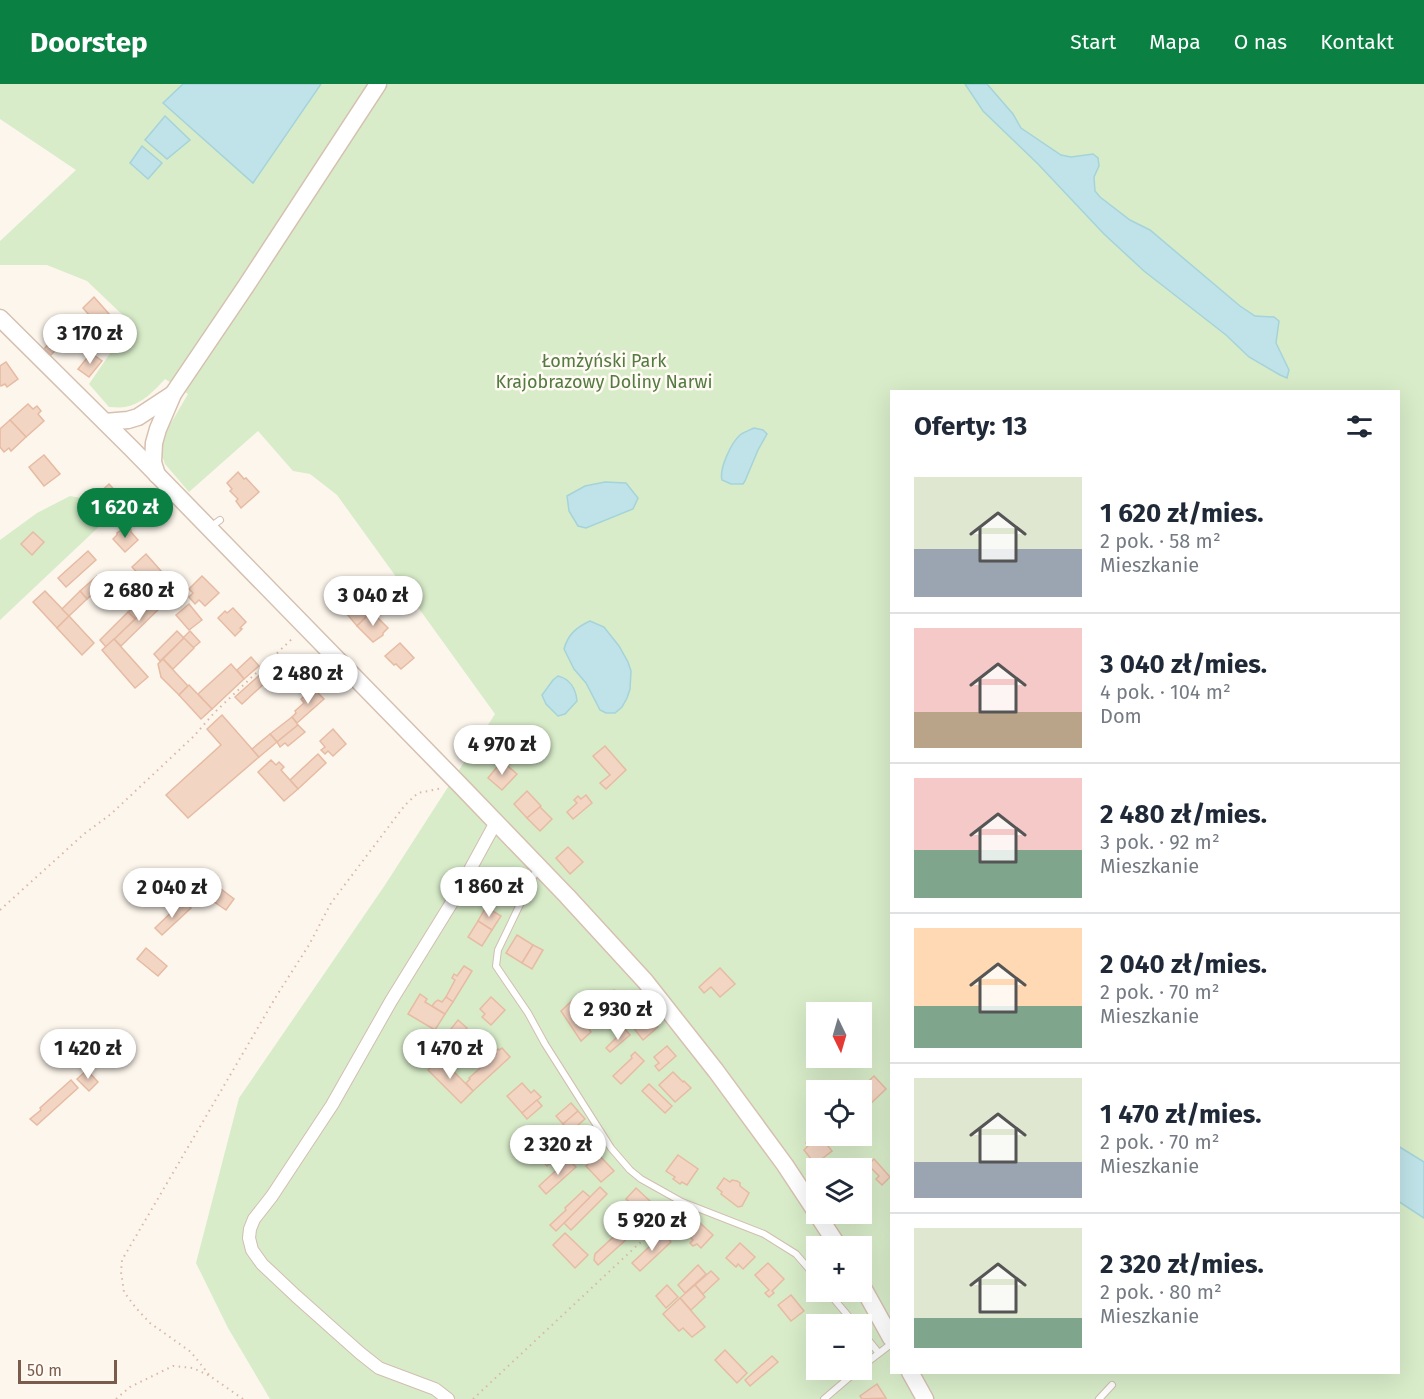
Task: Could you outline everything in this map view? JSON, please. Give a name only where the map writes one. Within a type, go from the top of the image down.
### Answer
[{"type":"street","points":[[157,475],[154,469],[154,443],[173,394],[378,84]]},
{"type":"street","points":[[0,318],[157,475],[214,524],[305,627],[496,822],[645,981],[716,1071],[806,1197]]},
{"type":"street","points":[[105,422],[133,419],[173,394]]},
{"type":"street","points":[[131,448],[134,433],[147,412]]},
{"type":"street","points":[[131,448],[148,439],[158,429]]},
{"type":"street","points":[[448,1399],[435,1389],[379,1368],[304,1304],[262,1264],[252,1250],[249,1238],[254,1219],[332,1106],[391,1001],[454,899],[496,822]]},
{"type":"street","points":[[871,1302],[890,1336]]},
{"type":"street","points":[[911,1374],[925,1399]]},
{"type":"lane","points":[[538,866],[498,950],[496,966],[528,1013],[611,1148],[640,1179],[682,1202],[764,1234],[796,1254],[806,1266]]},
{"type":"lane","points":[[836,1302],[847,1314]]},
{"type":"lane","points":[[872,1345],[878,1352]]},
{"type":"lane","points":[[872,1357],[890,1345]]},
{"type":"lane","points":[[824,1399],[845,1380]]},
{"type":"lane","points":[[1099,1399],[1112,1385]]},
{"type":"path","points":[[0,910],[84,834],[111,814],[305,627]]},
{"type":"path","points":[[210,1376],[191,1352],[150,1323],[136,1308],[124,1292],[122,1260],[276,994],[309,945],[332,903],[405,805],[418,793],[461,786]]},
{"type":"path","points":[[473,1399],[682,1202]]},
{"type":"path","points":[[116,1399],[130,1387],[173,1366],[193,1368],[210,1376],[243,1399]]},
{"type":"green space","name":"Łomżyński Park Krajobrazowy Doliny Narwi","points":[[0,84],[1424,84],[1424,1399],[270,1399],[228,1328],[196,1263],[239,1098],[385,885],[495,714],[337,495],[310,474],[293,471],[258,431],[189,492],[165,464],[160,450],[168,428],[188,394],[165,379],[137,403],[123,407],[109,407],[89,384],[131,323],[87,281],[47,265],[0,265],[0,241],[76,170],[0,119]]},
{"type":"green space","points":[[70,496],[93,500],[105,512],[105,521],[0,620],[0,540],[37,513]]},
{"type":"water","points":[[183,84],[321,84],[253,183],[163,103]]},
{"type":"water","points":[[965,84],[987,84],[1013,114],[1021,128],[1061,155],[1071,157],[1093,154],[1098,158],[1099,166],[1094,177],[1095,191],[1100,197],[1130,220],[1150,230],[1240,306],[1255,316],[1274,317],[1279,321],[1276,343],[1289,370],[1287,378],[1249,357],[1226,335],[1144,271],[1104,234],[1038,164],[983,111]]},
{"type":"water","points":[[165,116],[190,140],[167,159],[145,140]]},
{"type":"water","points":[[142,146],[162,163],[148,179],[130,163]]},
{"type":"water","points":[[754,428],[763,430],[767,434],[745,481],[743,484],[731,484],[722,480],[726,456],[733,444],[740,435]]},
{"type":"water","points":[[605,482],[626,483],[638,498],[633,509],[586,528],[578,526],[569,511],[567,496],[585,486]]},
{"type":"water","points":[[590,621],[604,627],[619,646],[631,671],[627,698],[615,713],[600,710],[564,649],[574,632]]},
{"type":"water","points":[[558,676],[566,679],[572,685],[577,701],[565,714],[558,716],[546,704],[542,695]]},
{"type":"water","points":[[1400,1147],[1424,1162],[1424,1218],[1400,1202]]},
{"type":"building","points":[[94,297],[117,323],[105,333],[83,308]]},
{"type":"building","points":[[65,326],[72,333],[51,355],[44,349]]},
{"type":"building","points":[[91,353],[102,361],[89,377],[78,369]]},
{"type":"building","points":[[6,362],[18,379],[7,387],[5,384],[1,386],[0,384],[0,366]]},
{"type":"building","points":[[28,404],[33,409],[37,406],[41,411],[38,414],[44,421],[26,437],[10,420]]},
{"type":"building","points":[[10,420],[26,437],[11,451],[9,448],[4,452],[0,447],[0,429]]},
{"type":"building","points":[[44,455],[60,474],[44,486],[29,467]]},
{"type":"building","points":[[238,472],[259,492],[241,508],[227,483]]},
{"type":"building","points":[[109,484],[120,496],[108,507],[97,495]]},
{"type":"building","points":[[126,527],[138,540],[125,552],[113,539]]},
{"type":"building","points":[[33,532],[44,542],[32,555],[21,544]]},
{"type":"building","points":[[88,551],[96,560],[66,587],[58,578]]},
{"type":"building","points":[[146,554],[161,571],[147,583],[132,567]]},
{"type":"building","points":[[97,576],[104,584],[87,599],[80,591]]},
{"type":"building","points":[[202,576],[219,593],[205,606],[199,600],[195,604],[189,597],[193,593],[189,589]]},
{"type":"building","points":[[45,591],[69,616],[57,628],[33,602]]},
{"type":"building","points":[[80,591],[87,599],[69,616],[62,609]]},
{"type":"building","points":[[356,595],[373,611],[357,626],[342,608],[349,599]]},
{"type":"building","points":[[160,596],[165,603],[121,646],[114,639]]},
{"type":"building","points":[[144,598],[151,605],[135,619],[128,612]]},
{"type":"building","points":[[189,604],[202,620],[189,630],[176,615]]},
{"type":"building","points":[[233,608],[246,622],[235,636],[218,618],[225,611],[227,613]]},
{"type":"building","points":[[373,610],[388,628],[373,642],[357,626]]},
{"type":"building","points":[[128,612],[135,619],[106,647],[100,640]]},
{"type":"building","points":[[69,616],[94,643],[82,655],[57,628]]},
{"type":"building","points":[[177,631],[184,638],[160,661],[154,654]]},
{"type":"building","points":[[190,631],[200,642],[193,648],[183,638]]},
{"type":"building","points":[[184,638],[194,648],[173,669],[163,659]]},
{"type":"building","points":[[114,639],[148,677],[135,688],[102,650]]},
{"type":"building","points":[[400,643],[414,658],[401,669],[385,656]]},
{"type":"building","points":[[251,657],[259,666],[244,679],[237,670]]},
{"type":"building","points":[[163,659],[188,686],[179,695],[161,677],[158,664]]},
{"type":"building","points":[[289,659],[294,664],[292,667],[298,673],[286,685],[274,672]]},
{"type":"building","points":[[231,664],[244,679],[212,709],[198,694]]},
{"type":"building","points":[[262,673],[268,680],[242,704],[235,697]]},
{"type":"building","points":[[189,685],[212,709],[201,719],[179,695]]},
{"type":"building","points":[[313,688],[324,699],[297,723],[292,717],[304,703],[301,699]]},
{"type":"building","points":[[222,715],[259,757],[188,818],[166,795],[221,745],[207,729]]},
{"type":"building","points":[[292,717],[298,725],[277,742],[270,734]]},
{"type":"building","points":[[298,725],[305,732],[288,746],[285,743],[280,747],[277,742]]},
{"type":"building","points":[[333,729],[346,744],[333,756],[328,751],[325,754],[321,750],[325,747],[320,741]]},
{"type":"building","points":[[270,734],[277,742],[259,757],[252,749]]},
{"type":"building","points":[[605,746],[626,770],[606,789],[600,783],[610,775],[593,756]]},
{"type":"building","points":[[318,754],[326,763],[298,789],[290,780]]},
{"type":"building","points":[[271,760],[276,765],[279,762],[284,767],[281,770],[298,789],[284,801],[258,772]]},
{"type":"building","points":[[502,761],[517,774],[502,790],[488,778]]},
{"type":"building","points":[[527,791],[541,806],[527,818],[514,804]]},
{"type":"building","points":[[586,795],[592,803],[573,819],[567,812],[577,803],[574,800],[578,796],[581,799]]},
{"type":"building","points":[[540,807],[552,819],[540,831],[527,818]]},
{"type":"building","points":[[568,847],[583,862],[570,874],[556,858]]},
{"type":"building","points":[[221,889],[234,899],[226,910],[213,901]]},
{"type":"building","points":[[180,904],[183,907],[186,904],[191,908],[162,935],[155,928]]},
{"type":"building","points":[[486,907],[501,916],[492,930],[478,921]]},
{"type":"building","points":[[478,921],[492,930],[482,946],[468,937]]},
{"type":"building","points":[[517,935],[533,945],[522,963],[506,953]]},
{"type":"building","points":[[533,945],[543,950],[532,969],[522,963]]},
{"type":"building","points":[[146,948],[167,966],[158,976],[137,959]]},
{"type":"building","points":[[464,966],[472,971],[453,1002],[446,997],[455,980],[452,978],[454,974],[457,976]]},
{"type":"building","points":[[720,968],[735,984],[720,997],[711,987],[704,993],[699,987]]},
{"type":"building","points":[[614,990],[620,997],[624,994],[628,999],[609,1014],[599,1003]]},
{"type":"building","points":[[580,993],[587,1001],[576,1010],[591,1032],[581,1041],[561,1011]]},
{"type":"building","points":[[420,994],[427,999],[425,1002],[445,1014],[435,1030],[408,1014]]},
{"type":"building","points":[[446,997],[453,1002],[445,1014],[432,1006],[438,1000],[442,1002]]},
{"type":"building","points":[[491,997],[505,1010],[491,1025],[482,1017],[485,1014],[480,1009]]},
{"type":"building","points":[[624,1001],[630,1008],[625,1012],[627,1015],[622,1018],[620,1016],[615,1021],[609,1014]]},
{"type":"building","points":[[646,1013],[658,1027],[643,1040],[632,1026]]},
{"type":"building","points":[[458,1020],[467,1028],[457,1041],[447,1034]]},
{"type":"building","points":[[625,1029],[630,1035],[610,1052],[606,1048]]},
{"type":"building","points":[[450,1036],[457,1041],[442,1060],[435,1055]]},
{"type":"building","points":[[667,1046],[676,1056],[659,1071],[655,1066],[659,1063],[654,1057]]},
{"type":"building","points":[[502,1048],[510,1057],[473,1091],[466,1083],[469,1078],[496,1054],[494,1052]]},
{"type":"building","points":[[635,1052],[644,1061],[621,1084],[613,1076],[632,1058]]},
{"type":"building","points":[[440,1058],[473,1091],[461,1103],[428,1070]]},
{"type":"building","points":[[87,1070],[98,1082],[89,1091],[77,1079]]},
{"type":"building","points":[[673,1072],[691,1088],[675,1102],[659,1085]]},
{"type":"building","points":[[874,1076],[886,1089],[872,1102],[872,1080],[870,1080]]},
{"type":"building","points":[[71,1080],[78,1088],[37,1125],[30,1119],[41,1110],[40,1108]]},
{"type":"building","points":[[522,1083],[531,1093],[534,1090],[541,1097],[522,1113],[507,1096]]},
{"type":"building","points":[[649,1084],[672,1106],[665,1113],[642,1091]]},
{"type":"building","points":[[537,1100],[542,1106],[527,1119],[522,1113]]},
{"type":"building","points":[[571,1103],[578,1111],[563,1124],[556,1116]]},
{"type":"building","points":[[578,1111],[585,1119],[570,1132],[563,1124]]},
{"type":"building","points":[[542,1142],[556,1157],[547,1166],[533,1151]]},
{"type":"building","points":[[808,1146],[828,1146],[832,1151],[823,1158],[810,1158],[804,1150]]},
{"type":"building","points":[[598,1154],[614,1171],[601,1182],[586,1166]]},
{"type":"building","points":[[678,1155],[698,1169],[687,1185],[682,1182],[680,1184],[666,1171]]},
{"type":"building","points":[[567,1158],[576,1167],[546,1194],[539,1186]]},
{"type":"building","points":[[874,1159],[890,1177],[882,1185],[876,1179],[879,1176],[872,1169]]},
{"type":"building","points":[[724,1178],[730,1182],[737,1181],[749,1193],[742,1206],[738,1207],[717,1188]]},
{"type":"building","points":[[600,1187],[607,1194],[571,1230],[564,1223]]},
{"type":"building","points":[[636,1188],[650,1201],[640,1212],[626,1199]]},
{"type":"building","points":[[583,1191],[590,1197],[556,1231],[550,1225]]},
{"type":"building","points":[[699,1222],[713,1235],[701,1248],[697,1244],[693,1246],[690,1243],[693,1240],[687,1234]]},
{"type":"building","points":[[622,1229],[629,1237],[598,1265],[594,1260],[595,1254]]},
{"type":"building","points":[[565,1233],[588,1255],[575,1268],[553,1245]]},
{"type":"building","points":[[664,1233],[671,1242],[640,1271],[632,1263]]},
{"type":"building","points":[[740,1243],[755,1257],[743,1269],[738,1264],[736,1267],[726,1258]]},
{"type":"building","points":[[768,1263],[784,1279],[769,1297],[765,1293],[769,1290],[755,1275]]},
{"type":"building","points":[[698,1265],[706,1274],[685,1293],[678,1285]]},
{"type":"building","points":[[711,1271],[719,1279],[703,1294],[695,1285]]},
{"type":"building","points":[[667,1285],[678,1297],[666,1308],[656,1296]]},
{"type":"building","points":[[695,1285],[705,1297],[691,1310],[680,1298]]},
{"type":"building","points":[[791,1295],[804,1311],[791,1321],[778,1305]]},
{"type":"building","points":[[680,1298],[705,1327],[692,1337],[683,1328],[679,1331],[663,1314]]},
{"type":"building","points":[[725,1350],[747,1373],[737,1383],[715,1360]]},
{"type":"building","points":[[772,1356],[778,1362],[750,1386],[745,1380]]},
{"type":"building","points":[[877,1384],[886,1398],[862,1399],[860,1396]]}]
